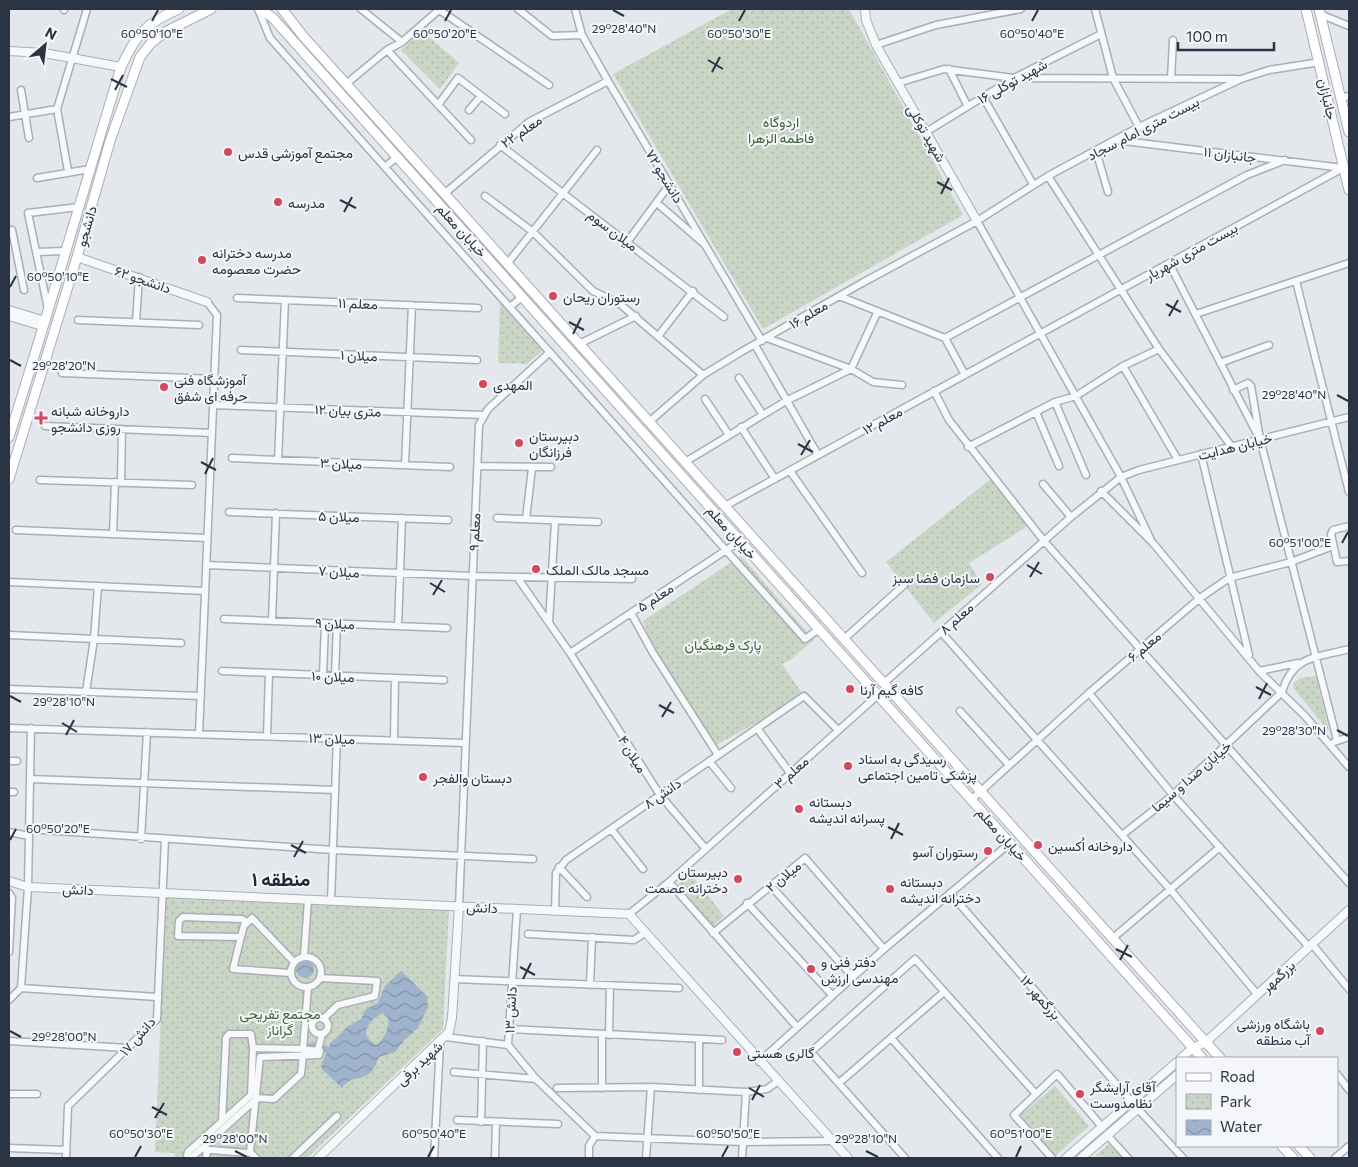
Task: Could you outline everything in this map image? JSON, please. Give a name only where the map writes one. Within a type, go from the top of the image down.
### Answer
[{"type":"main road","name":"دانشجو","points":[[9,437],[11,425],[32,370],[65,251],[121,68],[141,33],[156,18],[179,9]]},
{"type":"main road","name":"دانشجو","points":[[9,479],[77,257],[110,141],[140,57],[151,43],[165,32],[211,9]]},
{"type":"main road","name":"خیابان معلم","points":[[259,9],[272,17],[1198,1055]]},
{"type":"main road","name":"خیابان معلم","points":[[282,9],[303,36],[444,194],[1219,1057]]},
{"type":"main road","name":"جانبازان","points":[[1306,9],[1349,190]]},
{"type":"main road","name":"جانبازان","points":[[1319,11],[1345,97],[1349,132]]},
{"type":"main road","points":[[295,43],[303,36]]},
{"type":"main road","points":[[99,139],[110,141]]},
{"type":"main road","points":[[471,240],[480,233]]},
{"type":"main road","points":[[1283,1147],[1293,1158]]},
{"type":"main road","points":[[1300,1147],[1310,1158]]},
{"type":"street","points":[[68,171],[57,109],[88,9]]},
{"type":"street","points":[[259,9],[270,38],[805,639],[819,629]]},
{"type":"street","points":[[361,9],[402,42]]},
{"type":"street","points":[[346,84],[387,50],[402,42],[439,9],[550,85]]},
{"type":"street","points":[[518,9],[552,36],[582,35]]},
{"type":"street","name":"دانشجو ۷۲","points":[[575,9],[582,35],[608,81],[765,340]]},
{"type":"street","name":"شهید توکلی","points":[[865,9],[866,20],[876,45],[1122,477],[1153,543]]},
{"type":"street","points":[[876,45],[936,25],[1021,9]]},
{"type":"street","points":[[1095,9],[1112,78],[1139,127]]},
{"type":"street","points":[[1319,11],[1349,26]]},
{"type":"street","name":"شهید توکلی ۱۶","points":[[926,132],[967,105],[1014,78],[1101,34]]},
{"type":"street","points":[[1171,78],[1172,40]]},
{"type":"street","points":[[9,51],[23,50],[72,57],[121,68]]},
{"type":"street","points":[[387,50],[471,140]]},
{"type":"street","name":"بیست متری امام سجاد","points":[[977,221],[1033,184],[1139,127],[1241,80],[1270,70],[1320,62]]},
{"type":"street","points":[[949,69],[967,105]]},
{"type":"street","points":[[898,83],[949,69],[1014,78],[1241,80]]},
{"type":"street","points":[[438,104],[458,78],[505,114]]},
{"type":"street","name":"معلم ۲۲","points":[[444,194],[529,122],[608,81]]},
{"type":"street","points":[[21,90],[29,138]]},
{"type":"street","points":[[470,110],[481,96]]},
{"type":"street","points":[[982,97],[1033,184]]},
{"type":"street","points":[[9,117],[57,109]]},
{"type":"street","name":"جانبازان ۱۱","points":[[1116,140],[1343,168]]},
{"type":"street","name":"میلان سوم","points":[[500,145],[628,241],[724,317]]},
{"type":"street","points":[[507,264],[597,150]]},
{"type":"street","points":[[1096,151],[1108,192]]},
{"type":"street","points":[[385,167],[397,157]]},
{"type":"street","points":[[945,338],[1247,175],[1285,160]]},
{"type":"street","points":[[37,178],[90,168]]},
{"type":"street","name":"بیست متری شهریار","points":[[1040,334],[1343,168]]},
{"type":"street","points":[[1048,176],[1159,349],[1232,446]]},
{"type":"street","points":[[628,241],[670,184]]},
{"type":"street","points":[[486,196],[533,232],[593,291],[620,304],[636,316],[703,375]]},
{"type":"street","points":[[657,203],[707,247]]},
{"type":"street","points":[[48,310],[28,213],[79,207]]},
{"type":"street","name":"معلم ۱۶","points":[[649,422],[703,375],[838,296],[977,221]]},
{"type":"street","points":[[12,230],[12,251],[24,290]]},
{"type":"street","points":[[36,252],[65,251]]},
{"type":"street","name":"دانشجو ۶۲","points":[[77,257],[207,302]]},
{"type":"street","points":[[1169,263],[1260,439]]},
{"type":"street","points":[[1196,314],[1349,263]]},
{"type":"street","points":[[136,322],[139,278]]},
{"type":"street","points":[[1296,281],[1349,492]]},
{"type":"street","points":[[658,334],[693,292]]},
{"type":"street","points":[[838,296],[945,338],[965,375]]},
{"type":"street","points":[[510,308],[522,297]]},
{"type":"street","name":"معلم ۱۱","points":[[237,298],[478,308]]},
{"type":"street","points":[[278,460],[285,300]]},
{"type":"street","points":[[199,734],[217,315],[207,302]]},
{"type":"street","points":[[405,465],[412,305]]},
{"type":"street","points":[[9,310],[33,321]]},
{"type":"street","points":[[685,462],[786,401],[851,369],[878,311]]},
{"type":"street","points":[[9,316],[44,324]]},
{"type":"street","points":[[579,344],[636,316]]},
{"type":"street","points":[[78,320],[199,324]]},
{"type":"street","name":"معلم ۱۲","points":[[725,506],[1040,334]]},
{"type":"street","points":[[765,340],[851,369],[874,382],[902,385]]},
{"type":"street","points":[[755,345],[818,456]]},
{"type":"street","points":[[1220,363],[1269,345]]},
{"type":"street","points":[[968,447],[1055,402],[1076,396],[1123,366],[1159,349]]},
{"type":"street","name":"میلان ۱","points":[[241,350],[477,360]]},
{"type":"street","points":[[483,415],[550,352]]},
{"type":"street","points":[[1123,366],[1178,460]]},
{"type":"street","points":[[62,373],[214,379]]},
{"type":"street","points":[[739,378],[763,415]]},
{"type":"street","points":[[1233,390],[1248,383],[1251,386],[1260,439],[1291,562],[1318,658],[1337,740]]},
{"type":"street","points":[[934,392],[949,420],[968,447],[988,468],[1044,541],[1228,745],[1349,883]]},
{"type":"street","points":[[705,399],[729,435]]},
{"type":"street","points":[[1055,402],[1086,475]]},
{"type":"street","name":"۱۲ متری بیان","points":[[213,405],[483,415]]},
{"type":"street","points":[[1036,412],[1059,466]]},
{"type":"street","name":"معلم ۹","points":[[459,906],[479,425],[483,415]]},
{"type":"street","name":"خیابان هدایت","points":[[1122,477],[1178,460],[1349,417]]},
{"type":"street","points":[[45,426],[212,432]]},
{"type":"street","points":[[741,427],[775,479]]},
{"type":"street","points":[[113,534],[122,429]]},
{"type":"street","points":[[1201,454],[1249,657]]},
{"type":"street","name":"میلان ۳","points":[[232,458],[450,467]]},
{"type":"street","points":[[478,466],[551,467]]},
{"type":"street","points":[[526,519],[532,468]]},
{"type":"street","points":[[790,471],[862,572]]},
{"type":"street","name":"معلم ۸","points":[[884,683],[1101,491],[1122,477]]},
{"type":"street","points":[[40,480],[192,485]]},
{"type":"street","points":[[1043,484],[1071,517]]},
{"type":"street","points":[[1101,491],[1153,543],[1259,671],[1282,692],[1349,767]]},
{"type":"street","name":"میلان ۵","points":[[229,512],[448,520]]},
{"type":"street","points":[[272,621],[276,514]]},
{"type":"street","points":[[398,626],[402,518]]},
{"type":"street","points":[[497,518],[555,522],[598,522]]},
{"type":"street","points":[[549,623],[555,522]]},
{"type":"street","points":[[1349,526],[1332,532],[1333,546],[1338,563],[1349,561]]},
{"type":"street","points":[[16,530],[207,538]]},
{"type":"street","name":"معلم ۵","points":[[570,653],[740,541]]},
{"type":"street","name":"معلم ۶","points":[[971,800],[1089,693],[1200,598],[1229,578],[1291,562],[1333,546]]},
{"type":"street","name":"میلان ۷","points":[[206,565],[552,578]]},
{"type":"street","name":"میلان ۴","points":[[518,577],[570,653],[660,795],[705,848]]},
{"type":"street","points":[[552,578],[632,580]]},
{"type":"street","points":[[9,582],[205,591]]},
{"type":"street","points":[[844,640],[904,585]]},
{"type":"street","points":[[86,692],[94,639],[98,586]]},
{"type":"street","points":[[631,613],[653,653],[718,755]]},
{"type":"street","name":"میلان ۹","points":[[224,619],[447,628]]},
{"type":"street","points":[[323,675],[326,623]]},
{"type":"street","points":[[335,676],[337,623]]},
{"type":"street","points":[[941,632],[1169,888],[1257,994]]},
{"type":"street","points":[[9,635],[181,643]]},
{"type":"street","points":[[1259,671],[1349,649]]},
{"type":"street","name":"خیابان صدا و سیما","points":[[1122,835],[1172,795],[1228,745],[1282,692],[1286,678],[1300,662]]},
{"type":"street","name":"میلان ۱۰","points":[[222,672],[444,680]]},
{"type":"street","points":[[267,736],[269,673]]},
{"type":"street","points":[[394,740],[395,678]]},
{"type":"street","points":[[9,689],[201,696]]},
{"type":"street","points":[[1089,693],[1172,795],[1349,989]]},
{"type":"street","name":"معلم ۳","points":[[628,914],[669,882],[878,695]]},
{"type":"street","name":"دانش ۸","points":[[559,867],[804,696],[838,730]]},
{"type":"street","points":[[960,711],[1009,765]]},
{"type":"street","name":"میلان ۱۳","points":[[9,728],[466,742]]},
{"type":"street","points":[[9,1000],[21,988],[28,887],[31,728]]},
{"type":"street","points":[[757,728],[790,774]]},
{"type":"street","points":[[141,838],[146,784],[147,732]]},
{"type":"street","points":[[1330,746],[1337,740],[1349,737]]},
{"type":"street","points":[[331,901],[337,738]]},
{"type":"street","points":[[9,761],[17,762]]},
{"type":"street","points":[[709,761],[731,788]]},
{"type":"street","points":[[30,779],[335,790]]},
{"type":"street","points":[[611,829],[643,869]]},
{"type":"street","points":[[9,832],[533,859]]},
{"type":"street","name":"دانش ۱۷","points":[[66,1158],[68,1106],[157,1019],[165,839]]},
{"type":"street","points":[[759,1062],[884,949],[1010,843]]},
{"type":"street","points":[[1112,938],[1220,846]]},
{"type":"street","name":"میلان ۲","points":[[713,933],[747,903],[805,858],[884,949]]},
{"type":"street","points":[[555,911],[556,873],[559,867],[587,897]]},
{"type":"street","name":"دانش","points":[[9,881],[28,887],[628,914]]},
{"type":"street","points":[[669,882],[797,1027]]},
{"type":"street","points":[[771,886],[852,977]]},
{"type":"street","points":[[9,893],[12,898],[9,952],[23,953]]},
{"type":"street","name":"بزرگمهر ۱۲","points":[[950,893],[1132,1101]]},
{"type":"street","points":[[304,956],[308,900]]},
{"type":"street","points":[[747,903],[832,995]]},
{"type":"street","name":"شهید برفی","points":[[318,1158],[443,1040],[451,1027],[459,906]]},
{"type":"street","name":"دانش ۱۳","points":[[517,909],[508,1045],[536,1079],[594,1136]]},
{"type":"street","name":"بزرگمهر","points":[[1198,1055],[1206,1042],[1349,910]]},
{"type":"street","points":[[628,914],[646,932],[759,1062],[848,1158]]},
{"type":"street","points":[[241,937],[178,936],[179,920],[182,917],[242,919],[245,925]]},
{"type":"street","points":[[291,973],[234,969],[245,925],[252,918],[294,962]]},
{"type":"street","points":[[528,934],[634,940],[646,932]]},
{"type":"street","points":[[590,985],[592,938]]},
{"type":"street","points":[[304,956],[310,957],[318,963],[321,972],[317,982],[308,987],[295,982],[291,973],[294,962],[304,956]]},
{"type":"street","points":[[905,1158],[811,1052],[915,959],[1036,1094]]},
{"type":"street","points":[[320,978],[378,980],[375,996],[338,1005],[323,1019],[315,1020],[312,1027],[314,1032],[322,1034]]},
{"type":"street","points":[[454,979],[679,988]]},
{"type":"street","points":[[602,1088],[610,986]]},
{"type":"street","points":[[298,1049],[303,1049],[304,1044],[308,987]]},
{"type":"street","points":[[21,988],[157,998]]},
{"type":"street","points":[[839,1083],[944,992]]},
{"type":"street","points":[[256,1158],[250,1152],[254,1099],[260,1057],[319,1055],[318,1050],[322,1034],[328,1027],[323,1019]]},
{"type":"street","points":[[510,1029],[722,1040]]},
{"type":"street","points":[[222,1121],[226,1038],[229,1034],[251,1034],[253,1048],[251,1095],[188,1152],[187,1155],[192,1157],[204,1149],[254,1099],[274,1099],[301,1074],[303,1055]]},
{"type":"street","points":[[891,1038],[998,1158]]},
{"type":"street","points":[[699,1039],[699,1090]]},
{"type":"street","points":[[434,1158],[443,1040],[483,1041],[508,1045]]},
{"type":"street","points":[[9,1041],[128,1048]]},
{"type":"street","points":[[480,1122],[483,1041]]},
{"type":"street","points":[[253,1048],[318,1050]]},
{"type":"street","points":[[1084,1157],[1132,1101],[1176,1063]]},
{"type":"street","points":[[454,1072],[536,1079]]},
{"type":"street","points":[[1052,1158],[1014,1114],[1057,1074],[1128,1158]]},
{"type":"street","points":[[1338,1075],[1349,1090]]},
{"type":"street","points":[[1066,1158],[1138,1109],[1176,1076]]},
{"type":"street","points":[[557,1088],[651,1087],[746,1092],[767,1089],[778,1081]]},
{"type":"street","points":[[646,1158],[651,1087]]},
{"type":"street","points":[[742,1158],[746,1092]]},
{"type":"street","points":[[9,1094],[37,1094]]},
{"type":"street","points":[[1138,1109],[1182,1158]]},
{"type":"street","points":[[293,1158],[336,1116]]},
{"type":"street","points":[[457,1120],[558,1124]]},
{"type":"street","points":[[495,1158],[496,1123]]},
{"type":"street","points":[[588,1158],[589,1146],[594,1136],[743,1142],[832,1141]]},
{"type":"street","points":[[1335,1158],[1349,1146]]},
{"type":"street","points":[[9,1148],[66,1150]]},
{"type":"street","points":[[204,1149],[247,1154],[250,1152]]},
{"type":"street","points":[[204,1149],[206,1158]]},
{"type":"green space","name":"اردوگاه فاطمه الزهرا","points":[[732,9],[849,9],[963,215],[763,329],[613,74]]},
{"type":"green space","points":[[422,31],[459,63],[440,89],[401,50]]},
{"type":"green space","points":[[500,303],[542,351],[527,364],[498,363]]},
{"type":"green space","points":[[992,478],[1028,526],[969,563],[982,584],[934,623],[886,562]]},
{"type":"green space","name":"پارک فرهنگیان","points":[[741,556],[814,640],[790,660],[782,664],[804,696],[713,747],[653,653],[643,621]]},
{"type":"green space","points":[[1316,676],[1329,731],[1293,688],[1294,682],[1301,678]]},
{"type":"green space","points":[[691,874],[724,916],[712,927],[678,884]]},
{"type":"green space","name":"مجتمع تفریحی گراناز","points":[[166,897],[449,910],[443,1029],[307,1158],[175,1158],[174,1153],[155,1152]]},
{"type":"green space","points":[[1055,1086],[1089,1126],[1054,1157],[1018,1117]]},
{"type":"green space","points":[[1110,1143],[1124,1158],[1095,1156]]},
{"type":"water","points":[[305,960],[311,963],[314,969],[311,975],[305,978],[299,975],[296,969],[299,963]]},
{"type":"water","points":[[401,971],[427,996],[428,1007],[418,1028],[404,1040],[395,1052],[379,1057],[375,1066],[366,1076],[352,1080],[342,1088],[321,1066],[330,1044],[347,1027],[361,1019],[366,1009],[378,1003],[385,986]],"holes":[[[382,1013],[388,1018],[386,1033],[376,1045],[367,1038],[366,1030],[372,1020]]]},
{"type":"waterway","points":[[303,1047],[320,1047],[327,1050]]},
{"type":"place","name":"مجتمع آموزشی قدس","points":[[228,152]]},
{"type":"place","name":"مدرسه","points":[[278,202]]},
{"type":"place","name":"مدرسه دخترانه حضرت معصومه","points":[[202,260]]},
{"type":"place","name":"رستوران ریحان","points":[[553,296]]},
{"type":"place","name":"المهدی","points":[[483,384]]},
{"type":"place","name":"آموزشگاه فنی حرفه ای شفق","points":[[164,387]]},
{"type":"place","name":"داروخانه شبانه روزی دانشجو","points":[[41,418]]},
{"type":"place","name":"دبیرستان فرزانگان","points":[[519,443]]},
{"type":"place","name":"مسجد مالک الملک","points":[[536,569]]},
{"type":"place","name":"سازمان فضا سبز","points":[[990,577]]},
{"type":"place","name":"کافه گیم آرنا","points":[[850,689]]},
{"type":"place","name":"رسیدگی به اسناد پزشکی تامین اجتماعی","points":[[848,766]]},
{"type":"place","name":"دبستان والفجر","points":[[423,777]]},
{"type":"place","name":"دبستانه پسرانه اندیشه","points":[[799,809]]},
{"type":"place","name":"داروخانه اُکسین","points":[[1038,845]]},
{"type":"place","name":"رستوران آسو","points":[[988,851]]},
{"type":"place","name":"دبیرستان دخترانه عصمت","points":[[738,879]]},
{"type":"place","name":"دبستانه دخترانه اندیشه","points":[[890,889]]},
{"type":"place","name":"دفتر فنی و مهندسی ارزش","points":[[811,969]]},
{"type":"place","name":"باشگاه ورزشی آب منطقه","points":[[1320,1031]]},
{"type":"place","name":"گالری هستی","points":[[737,1052]]},
{"type":"place","name":"آقای آرایشگر نظامدوست","points":[[1080,1094]]},
{"type":"district","name":"منطقه ۱","points":[[281,878]]}]
